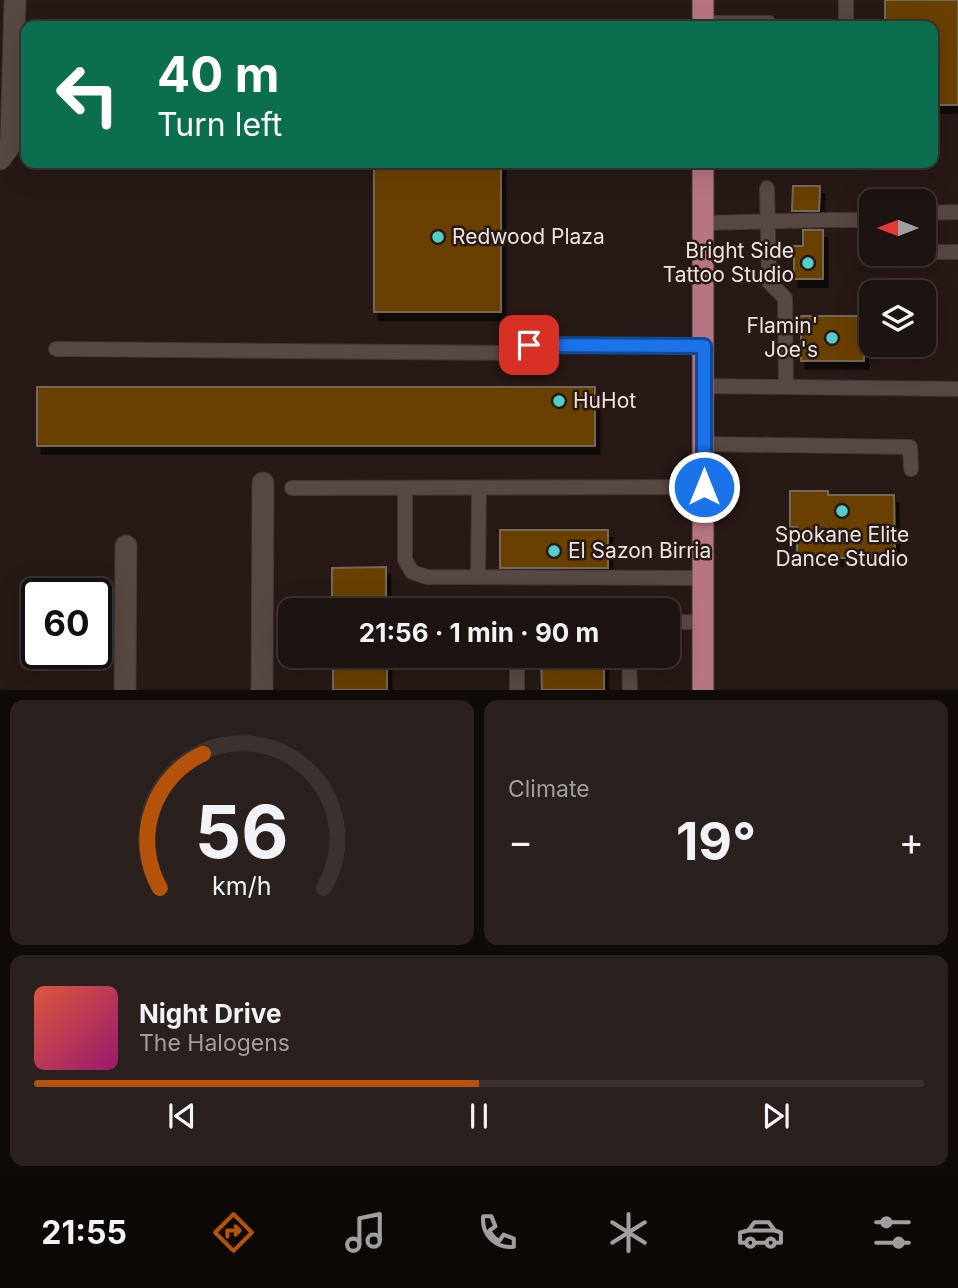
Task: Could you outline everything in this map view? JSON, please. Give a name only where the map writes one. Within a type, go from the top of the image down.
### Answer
[{"type":"main road","points":[[703,0],[703,21]]},
{"type":"main road","points":[[704,168],[704,690]]},
{"type":"street","points":[[0,159],[10,144],[15,0]]},
{"type":"street","points":[[262,690],[263,483]]},
{"type":"street","points":[[125,690],[126,546]]},
{"type":"lane","points":[[846,0],[846,21]]},
{"type":"lane","points":[[767,188],[769,282],[785,298],[786,387]]},
{"type":"lane","points":[[936,213],[958,212]]},
{"type":"lane","points":[[704,223],[859,220]]},
{"type":"lane","points":[[936,252],[958,252]]},
{"type":"lane","points":[[56,349],[520,353],[529,345],[704,346]]},
{"type":"lane","points":[[704,386],[958,389]]},
{"type":"lane","points":[[704,444],[910,447],[911,469]]},
{"type":"lane","points":[[292,488],[704,487]]},
{"type":"lane","points":[[405,488],[405,560],[412,572],[426,577],[703,578]]},
{"type":"lane","points":[[478,577],[479,488]]},
{"type":"lane","points":[[680,622],[703,622]]},
{"type":"lane","points":[[517,668],[517,690]]},
{"type":"lane","points":[[629,668],[629,690]]},
{"type":"building","points":[[885,0],[958,0],[958,105],[938,105],[938,21],[885,21]]},
{"type":"building","name":"Redwood Plaza","points":[[374,168],[501,168],[501,312],[374,312]]},
{"type":"building","points":[[793,186],[820,186],[819,211],[792,211]]},
{"type":"building","name":"Bright Side Tattoo Studio","points":[[803,230],[823,230],[823,279],[794,279],[794,246],[803,246]]},
{"type":"building","name":"Flamin' Joe's","points":[[801,316],[859,316],[859,357],[864,357],[864,361],[801,361]]},
{"type":"building","points":[[37,387],[595,387],[595,446],[37,446]]},
{"type":"building","name":"Spokane Elite Dance Studio","points":[[790,491],[828,491],[828,495],[894,495],[895,558],[797,558],[797,527],[790,527]]},
{"type":"building","name":"El Sazon Birria","points":[[500,530],[608,530],[608,568],[500,568]]},
{"type":"building","points":[[386,567],[386,598],[332,598],[332,568]]},
{"type":"building","points":[[333,668],[387,668],[387,690],[333,690]]},
{"type":"building","points":[[541,668],[604,668],[604,690],[542,690]]},
{"type":"place","name":"Redwood Plaza","points":[[438,237]]},
{"type":"place","name":"Bright Side Tattoo Studio","points":[[808,263]]},
{"type":"place","name":"Flamin' Joe's","points":[[832,338]]},
{"type":"place","name":"HuHot","points":[[559,401]]},
{"type":"place","name":"Spokane Elite Dance Studio","points":[[842,511]]},
{"type":"place","name":"El Sazon Birria","points":[[554,551]]},
{"type":"route","points":[[529,345],[704,346],[704,487]]}]
